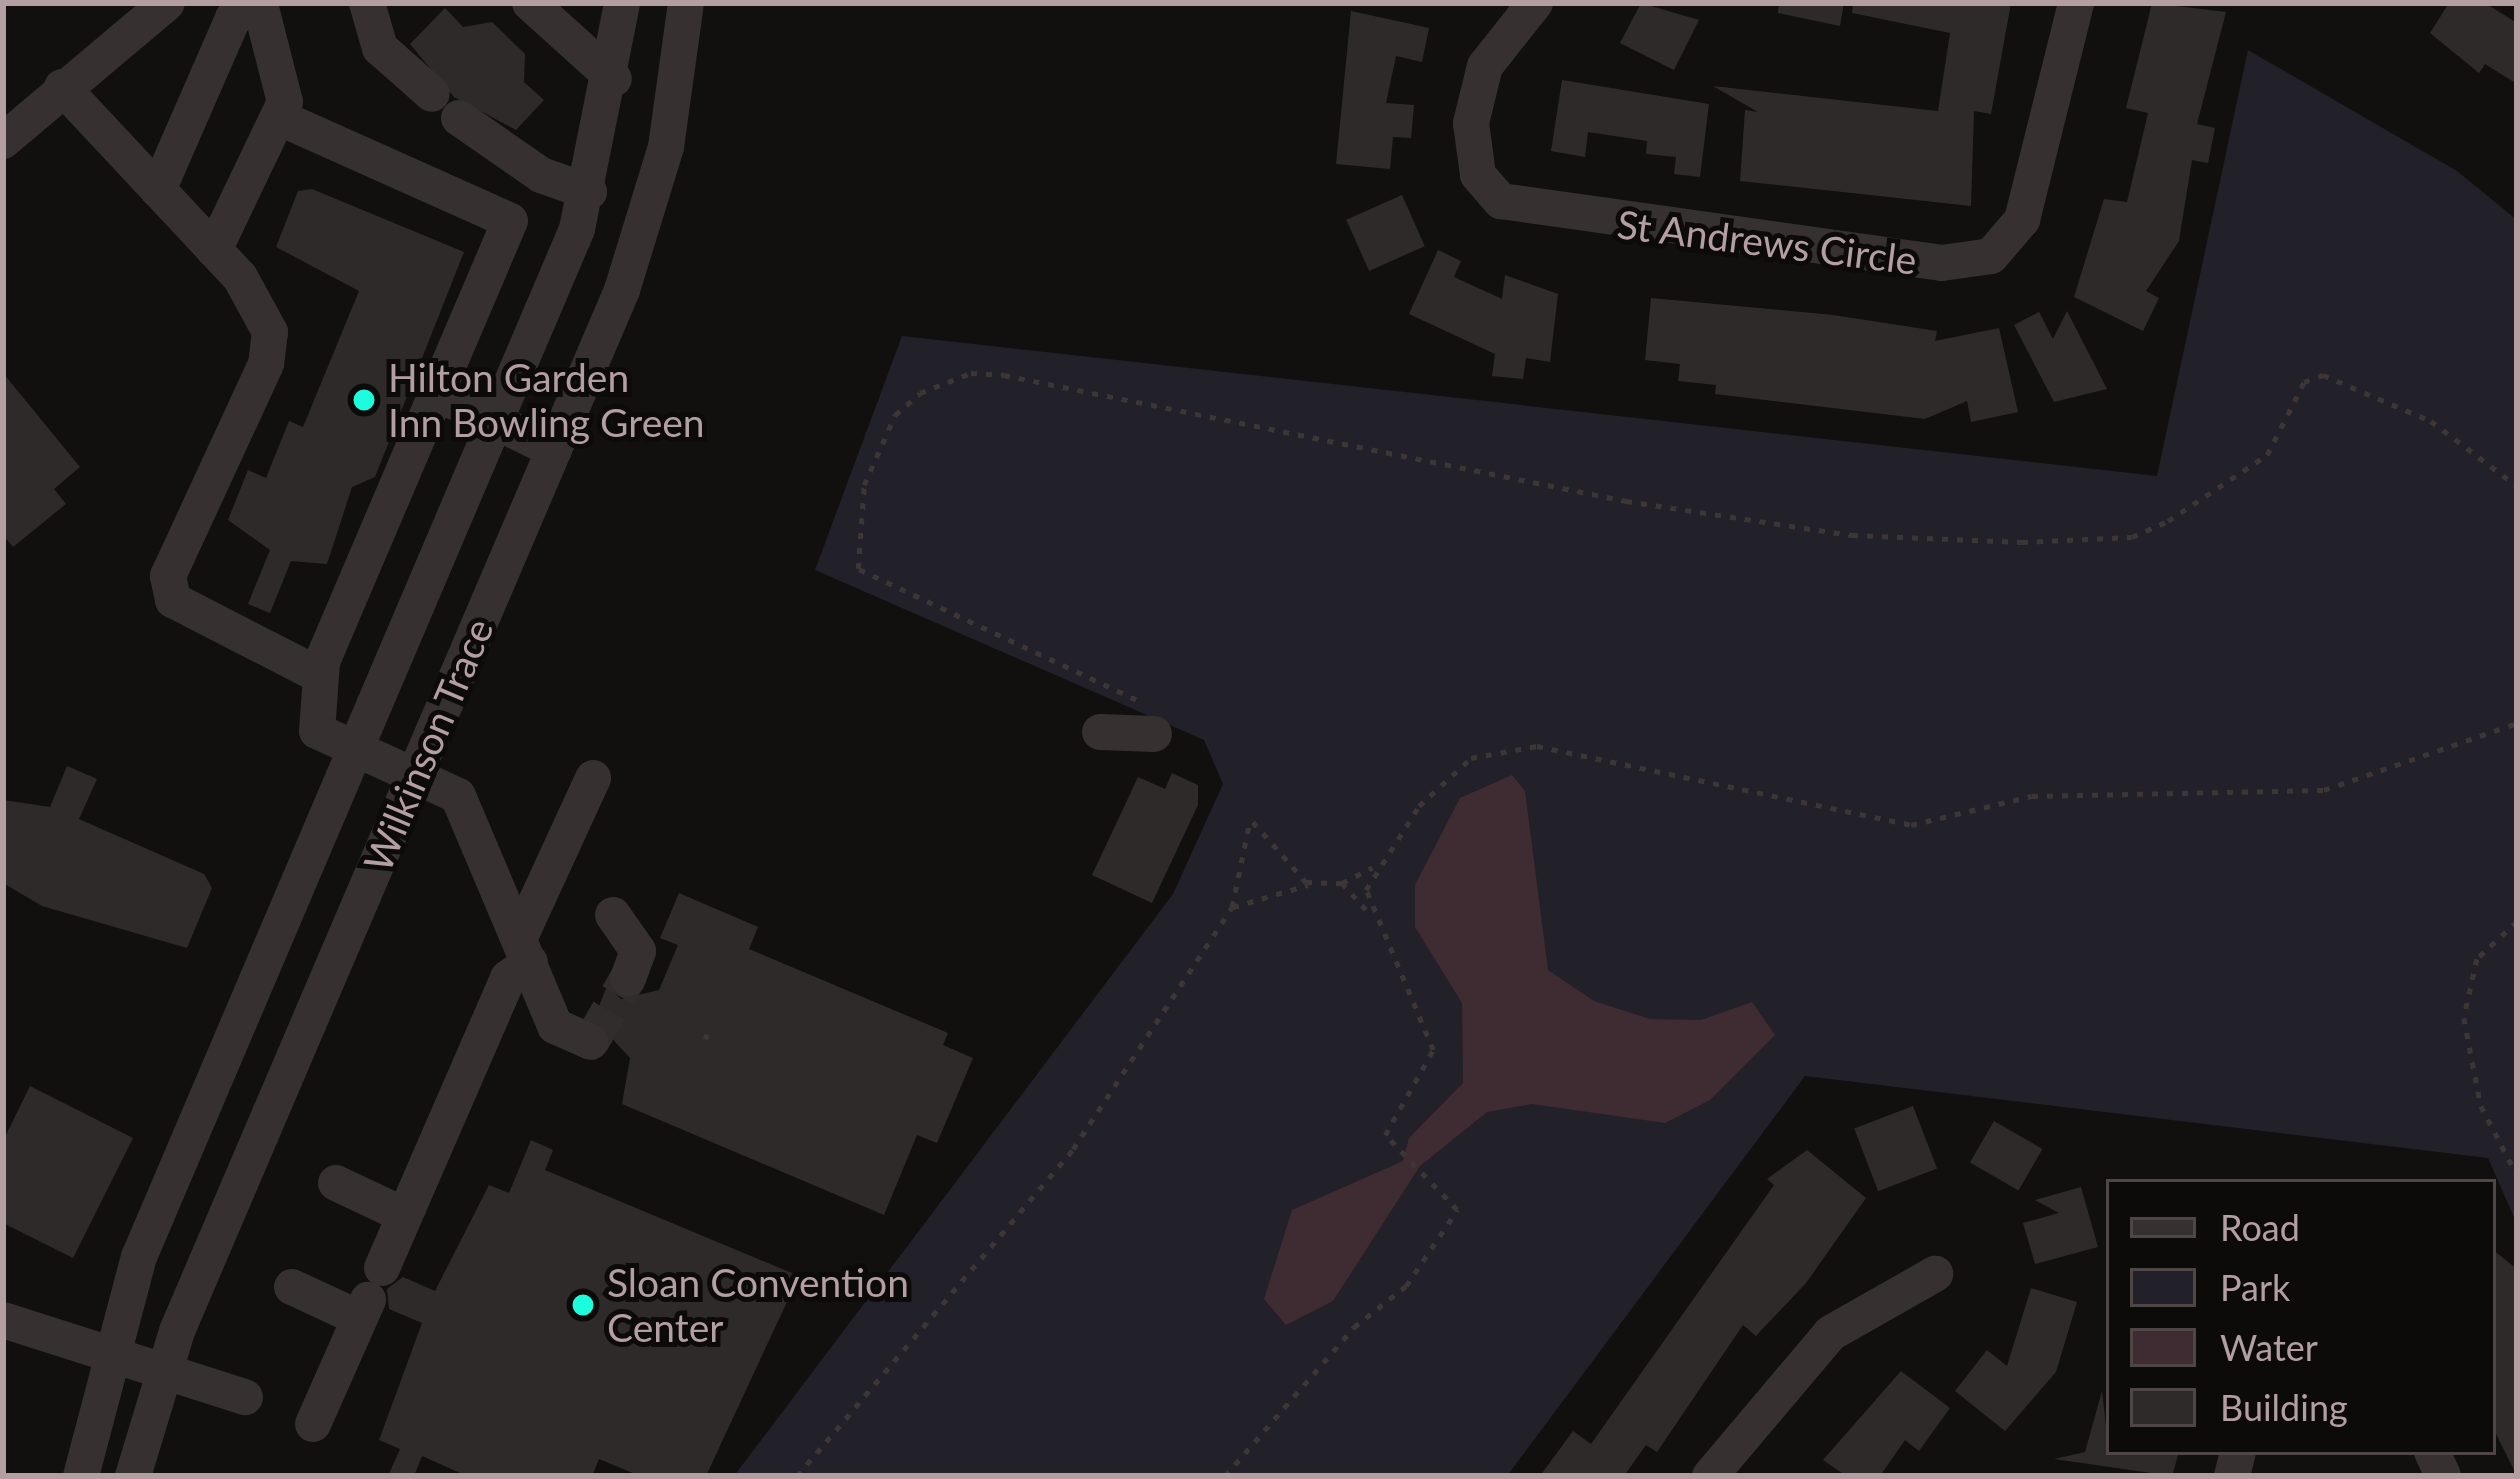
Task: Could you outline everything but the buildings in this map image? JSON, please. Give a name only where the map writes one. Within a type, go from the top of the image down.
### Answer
[{"type":"street","points":[[3,142],[62,87],[167,3]]},
{"type":"street","points":[[530,3],[614,79]]},
{"type":"street","name":"Wilkinson Trace","points":[[81,1476],[106,1352],[589,192],[614,79],[622,3]]},
{"type":"street","name":"Wilkinson Trace","points":[[133,1476],[162,1370],[554,450],[654,196],[686,3]]},
{"type":"street","name":"St Andrews Circle","points":[[1535,3],[1476,94],[1473,163],[1501,201],[1942,263],[1991,256],[2022,220],[2076,3]]},
{"type":"street","points":[[158,190],[244,4],[272,19],[285,76],[278,117],[214,250]]},
{"type":"street","points":[[370,4],[380,48],[446,106],[542,175],[589,192]]},
{"type":"street","points":[[62,87],[262,308],[266,364],[167,576],[173,600],[321,676]]},
{"type":"street","points":[[278,117],[510,221],[321,676],[317,731],[415,773],[464,803],[555,1026],[591,1042]]},
{"type":"street","points":[[436,393],[554,450]]},
{"type":"street","points":[[1100,732],[1150,734]]},
{"type":"street","points":[[313,1424],[508,978],[525,950],[593,778]]},
{"type":"street","points":[[614,915],[636,940],[628,978]]},
{"type":"street","points":[[336,1183],[404,1215]]},
{"type":"street","points":[[1710,1476],[1832,1333],[1935,1274]]},
{"type":"street","points":[[292,1287],[370,1296]]},
{"type":"street","points":[[3,1320],[245,1397]]},
{"type":"path","points":[[1150,734],[1141,704],[1095,672],[858,569],[852,545],[871,467],[895,415],[920,393],[971,373],[1004,375],[1626,502],[1852,535],[2022,542],[2132,537],[2168,521],[2267,455],[2304,382],[2323,374],[2431,421],[2517,486]]},
{"type":"path","points":[[1366,910],[1377,866],[1439,783],[1493,746],[1764,787],[1911,825],[2032,796],[2324,790],[2517,723]]},
{"type":"path","points":[[797,1476],[913,1329],[1028,1210],[1232,907],[1250,819],[1314,884]]},
{"type":"path","points":[[1232,907],[1314,884],[1342,884],[1377,866]]},
{"type":"path","points":[[1225,1476],[1354,1327],[1406,1286],[1457,1210],[1391,1144],[1382,1127],[1433,1050],[1366,910],[1342,884]]},
{"type":"path","points":[[2517,922],[2477,959],[2464,1018],[2481,1106],[2517,1175]]},
{"type":"green space","points":[[2248,50],[2457,171],[2517,220],[2517,1224],[2488,1158],[1805,1076],[1507,1476],[734,1476],[1173,894],[1223,784],[1204,740],[815,570],[902,336],[2157,476]]},
{"type":"water","points":[[1512,775],[1525,791],[1548,970],[1594,1001],[1650,1019],[1701,1020],[1752,1002],[1775,1035],[1710,1100],[1665,1123],[1532,1104],[1487,1112],[1420,1166],[1333,1301],[1286,1325],[1264,1299],[1292,1210],[1403,1161],[1409,1138],[1463,1083],[1462,1003],[1415,927],[1415,885],[1460,798]]},
{"type":"tunnel","points":[[591,1042],[628,978]]},
{"type":"place","name":"Hilton Garden Inn Bowling Green","points":[[364,400]]},
{"type":"place","name":"Sloan Convention Center","points":[[583,1305]]}]
